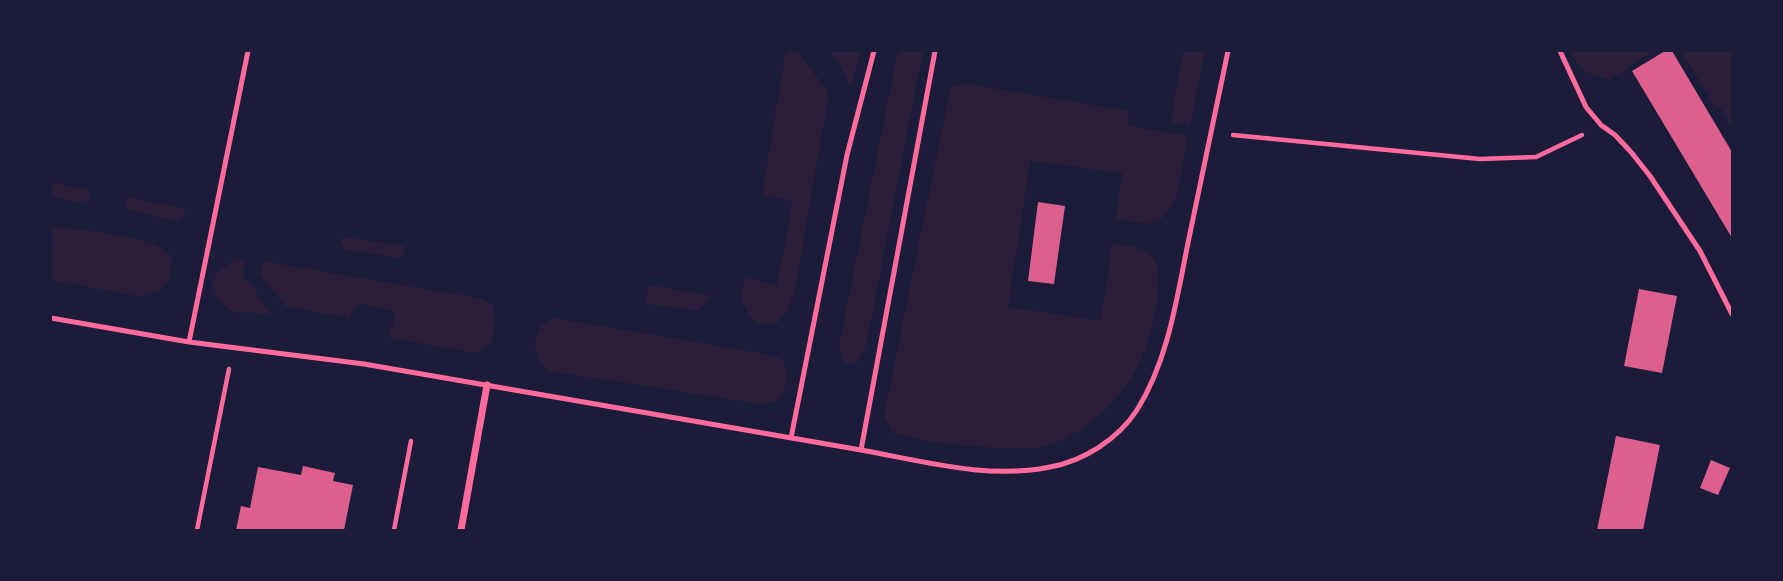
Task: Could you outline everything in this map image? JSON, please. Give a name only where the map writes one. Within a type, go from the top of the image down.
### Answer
[{"type":"street","points":[[461,530],[487,385]]},
{"type":"lane","points":[[189,342],[248,51]]},
{"type":"lane","points":[[791,438],[847,155],[874,51]]},
{"type":"lane","points":[[861,450],[935,51]]},
{"type":"lane","points":[[51,318],[189,342],[364,364],[980,471],[1029,471],[1053,467],[1092,452],[1122,428],[1145,394],[1168,332],[1228,51]]},
{"type":"lane","points":[[1560,51],[1586,107],[1601,125],[1631,152],[1670,205],[1700,251],[1732,314]]},
{"type":"path","points":[[1211,133],[1479,159],[1536,157],[1601,125]]},
{"type":"path","points":[[197,530],[232,347]]},
{"type":"path","points":[[394,530],[411,441]]},
{"type":"shaded area","points":[[786,51],[797,51],[827,90],[828,98],[798,274],[789,309],[777,323],[760,324],[746,309],[742,297],[743,285],[746,278],[777,286],[793,202],[762,195]]},
{"type":"shaded area","points":[[829,51],[861,51],[850,86],[837,60]]},
{"type":"shaded area","points":[[898,51],[923,51],[866,346],[858,362],[850,365],[841,355],[840,341]]},
{"type":"shaded area","points":[[1183,51],[1205,51],[1190,125],[1171,122]]},
{"type":"shaded area","points":[[1570,51],[1654,51],[1609,80],[1586,71]]},
{"type":"shaded area","points":[[1681,51],[1732,51],[1732,128],[1720,107],[1714,105]]},
{"type":"shaded area","points":[[962,83],[1129,111],[1127,125],[1187,136],[1176,197],[1164,216],[1150,223],[1116,219],[1122,173],[1030,161],[1008,307],[1101,321],[1112,244],[1136,247],[1147,252],[1155,261],[1158,274],[1152,328],[1143,355],[1130,379],[1098,417],[1068,437],[1046,446],[992,448],[907,437],[893,433],[884,417],[950,90]]},
{"type":"shaded area","points":[[51,183],[88,189],[90,195],[87,201],[78,202],[51,197]]},
{"type":"shaded area","points":[[126,199],[184,209],[186,213],[183,218],[175,221],[128,210]]},
{"type":"shaded area","points":[[51,226],[132,238],[162,249],[172,256],[169,282],[159,291],[142,297],[51,280]]},
{"type":"shaded area","points":[[343,237],[404,246],[405,253],[400,258],[346,250],[341,241]]},
{"type":"shaded area","points":[[236,258],[246,260],[243,278],[249,281],[270,314],[234,311],[217,295],[211,284],[218,272]]},
{"type":"shaded area","points":[[263,261],[483,299],[493,305],[495,322],[491,342],[476,353],[389,338],[396,312],[358,303],[349,318],[285,306],[260,275]]},
{"type":"shaded area","points":[[650,285],[710,296],[697,311],[646,304]]},
{"type":"shaded area","points":[[555,318],[771,355],[784,363],[787,378],[785,389],[776,400],[760,404],[549,371],[538,358],[535,342],[541,327]]},
{"type":"building","points":[[1665,51],[1672,51],[1732,152],[1732,238],[1632,71]]},
{"type":"building","points":[[1038,202],[1065,206],[1054,284],[1028,281]]},
{"type":"building","points":[[1639,289],[1677,296],[1662,373],[1624,366]]},
{"type":"building","points":[[1616,436],[1660,445],[1643,530],[1597,530]]},
{"type":"building","points":[[1711,460],[1730,468],[1718,495],[1700,488]]},
{"type":"building","points":[[303,466],[335,473],[333,481],[353,485],[344,530],[236,530],[241,506],[250,508],[258,467],[301,475]]}]
